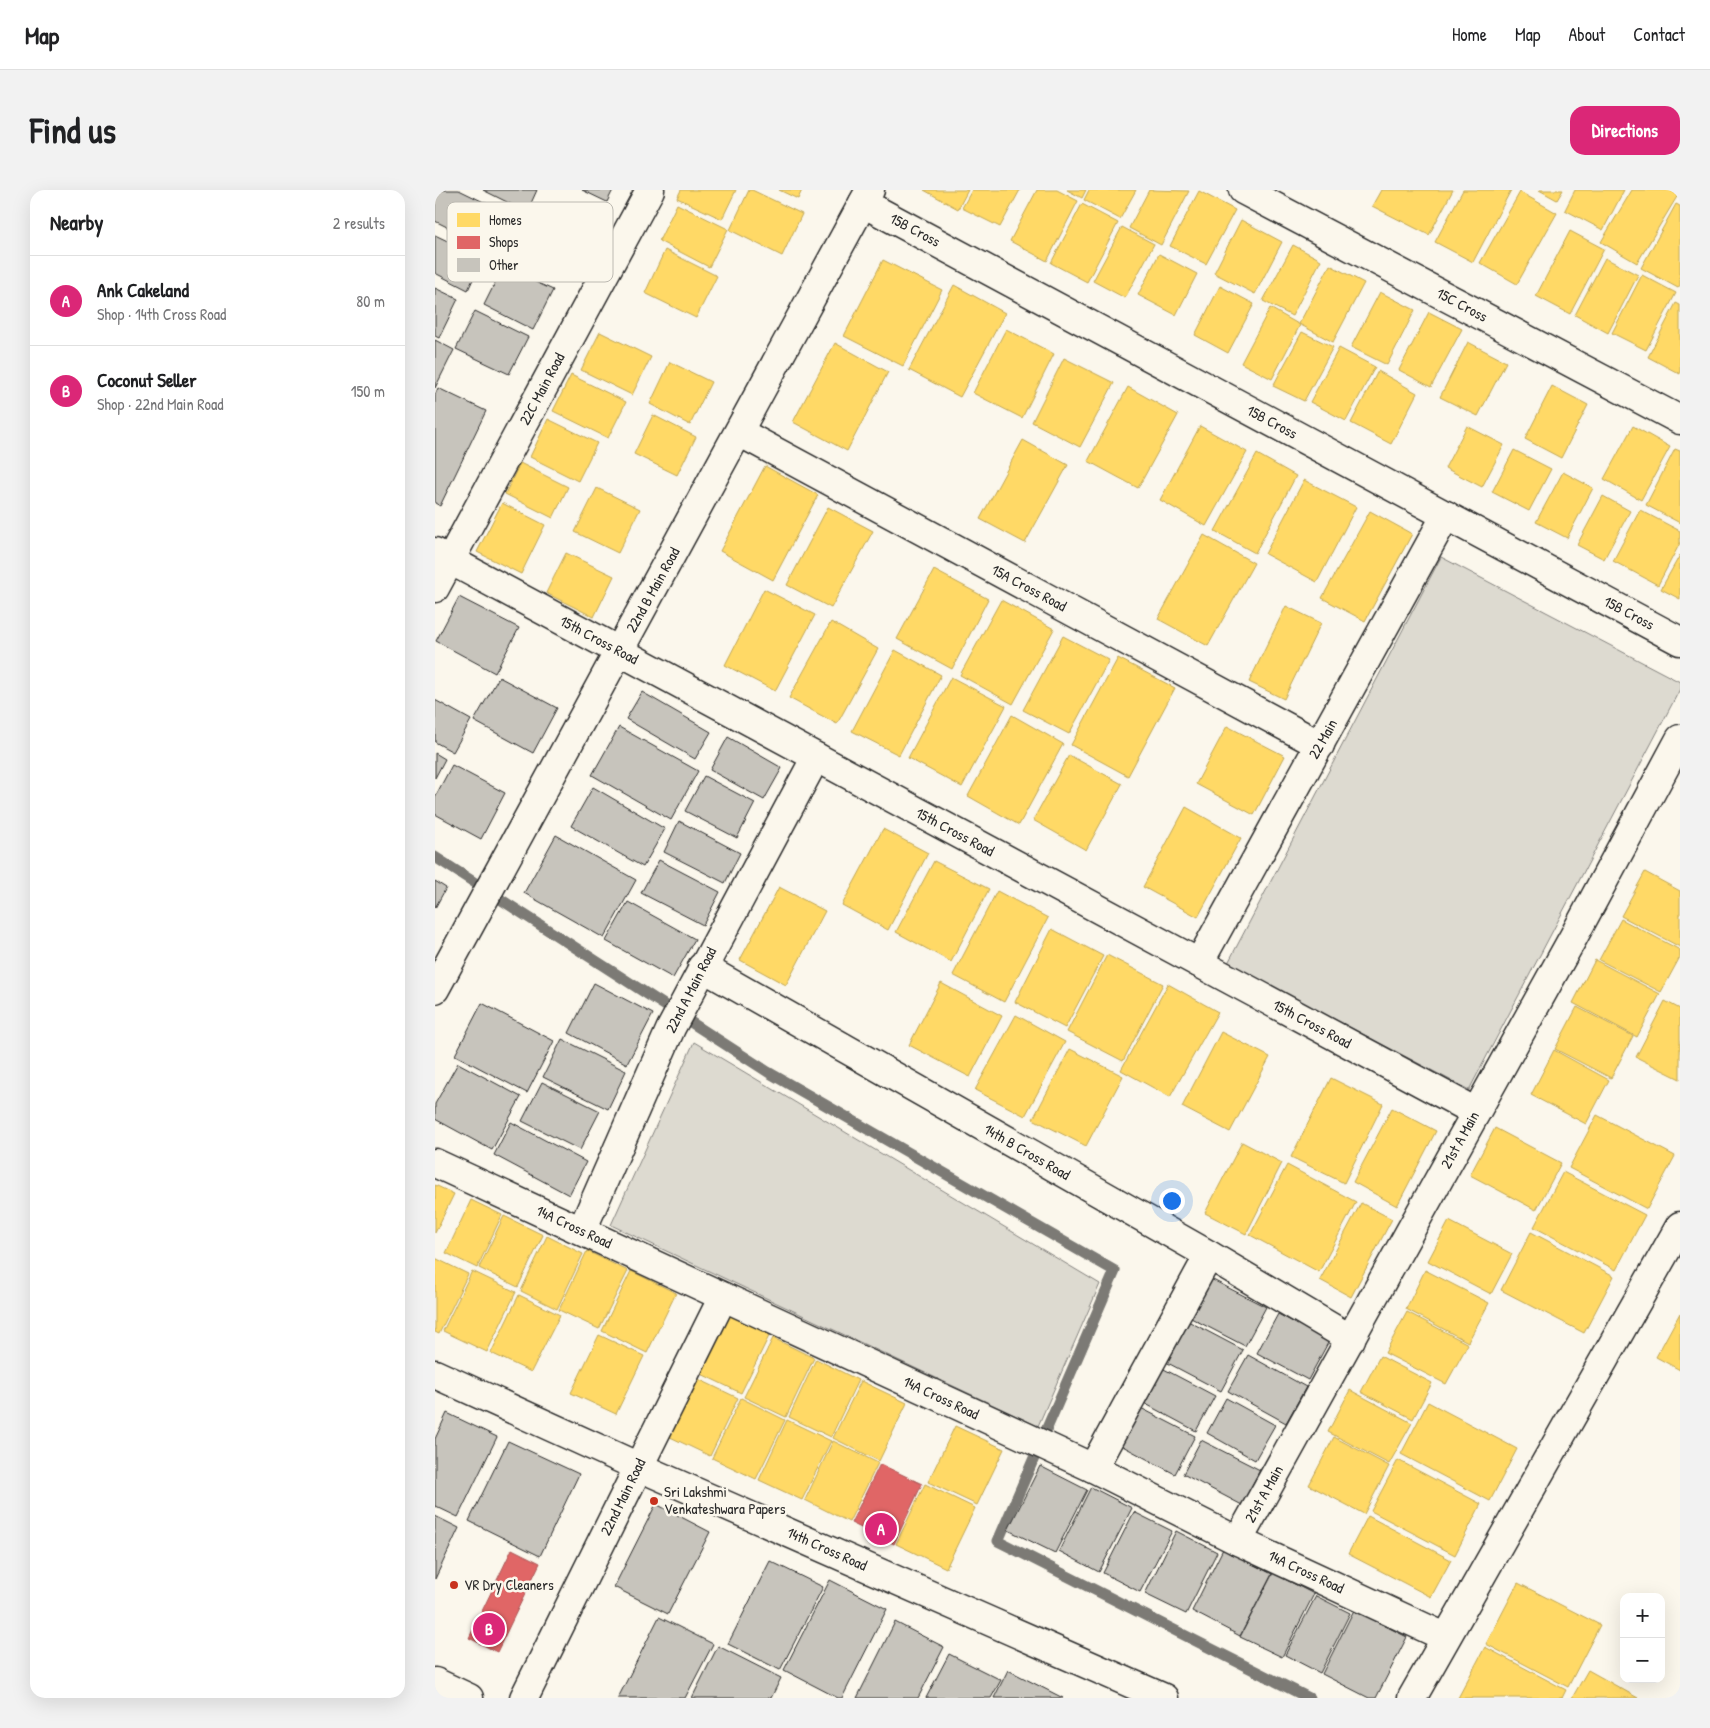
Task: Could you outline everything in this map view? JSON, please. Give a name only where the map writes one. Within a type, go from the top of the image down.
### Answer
[{"type":"street","name":"22C Main Road","points":[[613,254],[649,190]]},
{"type":"street","name":"15C Cross","points":[[1243,190],[1680,420]]},
{"type":"street","name":"22nd B Main Road","points":[[435,990],[867,196]]},
{"type":"street","name":"15B Cross","points":[[867,196],[1446,515],[1680,641]]},
{"type":"street","name":"22C Main Road","points":[[435,588],[443,556],[597,282]]},
{"type":"street","name":"15A Cross Road","points":[[739,432],[1320,745]]},
{"type":"street","name":"22 Main","points":[[1199,963],[1446,515]]},
{"type":"street","name":"15th Cross Road","points":[[443,556],[1476,1112]]},
{"type":"street","name":"21st A Main","points":[[1238,1541],[1574,936],[1680,738]]},
{"type":"street","name":"22nd A Main Road","points":[[582,1230],[671,1028],[816,757]]},
{"type":"street","name":"14th B Cross Road","points":[[703,967],[1209,1255],[1351,1339]]},
{"type":"street","name":"14A Cross Road","points":[[435,1163],[1093,1468],[1238,1541],[1445,1637]]},
{"type":"street","points":[[1412,1698],[1680,1226]]},
{"type":"street","points":[[1093,1468],[1209,1255]]},
{"type":"street","name":"22nd Main Road","points":[[524,1698],[723,1297]]},
{"type":"street","name":"14th Cross Road","points":[[435,1374],[639,1467],[1165,1698]]},
{"type":"street","points":[[435,1682],[469,1698]]},
{"type":"shaded area","points":[[1441,557],[1680,682],[1680,689],[1469,1090],[1228,963]]},
{"type":"shaded area","points":[[694,1042],[1100,1284],[1038,1426],[611,1225]]},
{"type":"building: Homes","points":[[681,190],[736,190],[722,219],[677,198]]},
{"type":"building: Homes","points":[[749,190],[802,214],[782,256],[730,230]]},
{"type":"building: Homes","points":[[779,190],[802,190],[798,199]]},
{"type":"building: Homes","points":[[924,190],[968,190],[958,209]]},
{"type":"building: Homes","points":[[972,190],[1020,190],[1000,227],[962,208]]},
{"type":"building: Homes","points":[[1037,190],[1057,190],[1078,201],[1047,261],[1010,241]]},
{"type":"building: Homes","points":[[1067,190],[1086,190],[1082,198]]},
{"type":"building: Homes","points":[[1089,190],[1136,190],[1120,219],[1084,200]]},
{"type":"building: Homes","points":[[1149,190],[1189,191],[1161,245],[1129,228]]},
{"type":"building: Homes","points":[[1381,190],[1453,190],[1429,235],[1372,206]]},
{"type":"building: Homes","points":[[1463,190],[1511,190],[1473,262],[1435,242]]},
{"type":"building: Homes","points":[[1539,190],[1563,190],[1557,200]]},
{"type":"building: Homes","points":[[1575,190],[1624,190],[1603,230],[1565,210]]},
{"type":"building: Homes","points":[[1632,190],[1670,190],[1678,195],[1637,263],[1601,242]]},
{"type":"building: Homes","points":[[1199,191],[1235,210],[1206,264],[1170,246]]},
{"type":"building: Homes","points":[[1520,192],[1557,213],[1517,284],[1480,263]]},
{"type":"building: Homes","points":[[677,204],[728,229],[709,267],[659,241]]},
{"type":"building: Homes","points":[[1082,204],[1118,223],[1087,282],[1051,263]]},
{"type":"building: Homes","points":[[1676,204],[1680,206],[1680,285],[1678,288],[1641,268]]},
{"type":"building: Homes","points":[[1241,220],[1282,242],[1255,294],[1214,273]]},
{"type":"building: Homes","points":[[1122,227],[1154,244],[1125,298],[1093,281]]},
{"type":"building: Homes","points":[[1570,231],[1604,249],[1570,314],[1536,296]]},
{"type":"building: Homes","points":[[1293,245],[1321,260],[1292,316],[1263,301]]},
{"type":"building: Homes","points":[[665,250],[717,276],[696,318],[645,293]]},
{"type":"building: Homes","points":[[1159,254],[1197,274],[1176,315],[1138,295]]},
{"type":"building: Homes","points":[[1605,258],[1638,275],[1608,333],[1575,315]]},
{"type":"building: Homes","points":[[883,260],[942,290],[903,366],[844,336]]},
{"type":"building: Homes","points":[[1330,265],[1364,283],[1333,342],[1299,324]]},
{"type":"building: Homes","points":[[1642,275],[1676,293],[1646,350],[1612,333]]},
{"type":"building: Homes","points":[[954,285],[1005,313],[960,397],[909,370]]},
{"type":"building: Homes","points":[[1220,286],[1254,304],[1228,353],[1195,335]]},
{"type":"building: Homes","points":[[1380,292],[1415,310],[1387,365],[1351,347]]},
{"type":"building: Homes","points":[[1676,303],[1680,305],[1680,374],[1648,357]]},
{"type":"building: Homes","points":[[1270,308],[1300,325],[1272,379],[1241,363]]},
{"type":"building: Homes","points":[[1429,312],[1462,329],[1431,387],[1399,370]]},
{"type":"building: Homes","points":[[1006,329],[1054,354],[1022,418],[973,393]]},
{"type":"building: Homes","points":[[600,332],[651,357],[632,395],[581,370]]},
{"type":"building: Homes","points":[[1302,332],[1333,347],[1304,401],[1273,386]]},
{"type":"building: Homes","points":[[1468,342],[1506,362],[1478,416],[1440,397]]},
{"type":"building: Homes","points":[[835,343],[888,372],[847,451],[793,422]]},
{"type":"building: Homes","points":[[1339,348],[1375,367],[1346,421],[1310,402]]},
{"type":"building: Homes","points":[[1064,358],[1114,383],[1080,447],[1032,422]]},
{"type":"building: Homes","points":[[670,362],[711,382],[690,425],[650,404]]},
{"type":"building: Homes","points":[[1378,371],[1417,393],[1391,444],[1351,423]]},
{"type":"building: Homes","points":[[571,375],[626,402],[608,438],[553,411]]},
{"type":"building: Homes","points":[[1552,386],[1588,405],[1561,458],[1525,439]]},
{"type":"building: Homes","points":[[1128,387],[1178,415],[1138,488],[1088,461]]},
{"type":"building: Homes","points":[[653,415],[696,437],[677,475],[634,454]]},
{"type":"building: Homes","points":[[548,419],[597,443],[578,481],[530,457]]},
{"type":"building: Homes","points":[[1200,426],[1247,452],[1206,526],[1160,500]]},
{"type":"building: Homes","points":[[1467,426],[1504,445],[1482,487],[1445,468]]},
{"type":"building: Homes","points":[[1633,426],[1670,447],[1641,500],[1604,479]]},
{"type":"building: Homes","points":[[1023,440],[1068,465],[1025,543],[980,519]]},
{"type":"building: Homes","points":[[1675,449],[1680,451],[1680,523],[1646,505]]},
{"type":"building: Homes","points":[[1514,450],[1551,469],[1529,511],[1492,492]]},
{"type":"building: Homes","points":[[1257,454],[1296,476],[1255,553],[1215,531]]},
{"type":"building: Homes","points":[[520,463],[568,487],[553,518],[505,494]]},
{"type":"building: Homes","points":[[765,466],[818,495],[773,580],[720,551]]},
{"type":"building: Homes","points":[[1563,472],[1593,488],[1567,538],[1536,522]]},
{"type":"building: Homes","points":[[1304,480],[1356,507],[1317,582],[1265,554]]},
{"type":"building: Homes","points":[[597,488],[640,509],[618,553],[575,532]]},
{"type":"building: Homes","points":[[1603,496],[1630,511],[1604,559],[1577,545]]},
{"type":"building: Homes","points":[[502,503],[545,525],[521,574],[477,552]]},
{"type":"building: Homes","points":[[828,507],[873,531],[831,608],[787,585]]},
{"type":"building: Homes","points":[[1640,510],[1680,531],[1680,543],[1658,585],[1613,561]]},
{"type":"building: Homes","points":[[1370,511],[1412,534],[1365,621],[1322,598]]},
{"type":"building: Homes","points":[[1204,535],[1254,563],[1208,646],[1158,619]]},
{"type":"building: Homes","points":[[566,553],[614,576],[594,617],[546,593]]},
{"type":"building: Homes","points":[[1680,555],[1680,599],[1661,589]]},
{"type":"building: Homes","points":[[934,570],[988,599],[952,669],[897,639]]},
{"type":"building: Homes","points":[[764,589],[815,615],[775,691],[725,665]]},
{"type":"building: Homes","points":[[1001,600],[1054,629],[1013,704],[960,675]]},
{"type":"building: Homes","points":[[1286,606],[1321,623],[1284,699],[1249,682]]},
{"type":"building: Homes","points":[[831,622],[878,649],[837,724],[789,698]]},
{"type":"building: Homes","points":[[1063,636],[1109,660],[1069,734],[1023,710]]},
{"type":"building: Homes","points":[[895,650],[941,675],[899,755],[852,731]]},
{"type":"building: Homes","points":[[1118,658],[1175,688],[1128,776],[1071,745]]},
{"type":"building: Homes","points":[[951,677],[1006,706],[962,787],[908,758]]},
{"type":"building: Homes","points":[[1012,715],[1063,744],[1019,825],[968,796]]},
{"type":"building: Homes","points":[[1227,726],[1285,756],[1254,815],[1196,784]]},
{"type":"building: Homes","points":[[1069,755],[1122,784],[1086,850],[1033,820]]},
{"type":"building: Homes","points":[[1186,807],[1241,838],[1198,917],[1143,887]]},
{"type":"building: Homes","points":[[883,829],[928,853],[888,930],[842,905]]},
{"type":"building: Homes","points":[[934,861],[989,889],[951,962],[896,932]]},
{"type":"building: Homes","points":[[1645,872],[1680,891],[1680,947],[1621,916]]},
{"type":"building: Homes","points":[[779,887],[825,911],[786,985],[740,960]]},
{"type":"building: Homes","points":[[997,891],[1048,918],[1004,1002],[953,975]]},
{"type":"building: Homes","points":[[1621,919],[1680,950],[1680,957],[1661,992],[1599,960]]},
{"type":"building: Homes","points":[[1052,929],[1103,956],[1065,1028],[1015,1002]]},
{"type":"building: Homes","points":[[1107,955],[1163,984],[1123,1061],[1067,1032]]},
{"type":"building: Homes","points":[[1595,960],[1660,994],[1637,1037],[1573,1003]]},
{"type":"building: Homes","points":[[941,983],[1002,1016],[970,1077],[909,1045]]},
{"type":"building: Homes","points":[[1168,984],[1218,1012],[1170,1097],[1121,1070]]},
{"type":"building: Homes","points":[[1665,1001],[1680,1009],[1680,1079],[1636,1057]]},
{"type":"building: Homes","points":[[1577,1007],[1633,1036],[1611,1078],[1555,1049]]},
{"type":"building: Homes","points":[[1016,1015],[1065,1042],[1025,1116],[975,1090]]},
{"type":"building: Homes","points":[[1221,1032],[1270,1057],[1230,1132],[1182,1107]]},
{"type":"building: Homes","points":[[1070,1049],[1123,1076],[1086,1146],[1033,1119]]},
{"type":"building: Homes","points":[[1554,1050],[1609,1080],[1586,1124],[1531,1095]]},
{"type":"building: Homes","points":[[1331,1078],[1383,1104],[1344,1183],[1291,1157]]},
{"type":"building: Homes","points":[[1392,1108],[1436,1131],[1397,1206],[1353,1182]]},
{"type":"building: Homes","points":[[1597,1115],[1675,1156],[1647,1209],[1569,1168]]},
{"type":"building: Homes","points":[[1495,1128],[1561,1163],[1536,1210],[1470,1175]]},
{"type":"building: Homes","points":[[1242,1142],[1282,1163],[1246,1234],[1205,1213]]},
{"type":"building: Homes","points":[[1287,1165],[1356,1202],[1319,1272],[1250,1235]]},
{"type":"building: Homes","points":[[1563,1172],[1645,1215],[1616,1270],[1534,1227]]},
{"type":"building: Homes","points":[[435,1185],[454,1194],[435,1233]]},
{"type":"building: Homes","points":[[471,1200],[502,1215],[477,1268],[446,1253]]},
{"type":"building: Homes","points":[[1361,1203],[1392,1219],[1351,1297],[1320,1280]]},
{"type":"building: Homes","points":[[504,1216],[543,1235],[518,1287],[479,1268]]},
{"type":"building: Homes","points":[[1449,1221],[1512,1254],[1491,1294],[1428,1261]]},
{"type":"building: Homes","points":[[1531,1232],[1614,1276],[1584,1333],[1501,1290]]},
{"type":"building: Homes","points":[[547,1236],[583,1254],[557,1309],[521,1291]]},
{"type":"building: Homes","points":[[587,1251],[628,1271],[599,1329],[559,1310]]},
{"type":"building: Homes","points":[[435,1258],[468,1274],[439,1334],[435,1332]]},
{"type":"building: Homes","points":[[1425,1270],[1489,1303],[1468,1342],[1406,1309]]},
{"type":"building: Homes","points":[[472,1271],[516,1292],[487,1352],[443,1331]]},
{"type":"building: Homes","points":[[631,1271],[676,1293],[647,1353],[602,1331]]},
{"type":"building: Homes","points":[[519,1295],[560,1315],[531,1372],[491,1353]]},
{"type":"building: Homes","points":[[722,1310],[770,1334],[741,1393],[693,1370]]},
{"type":"building: Homes","points":[[1407,1312],[1468,1344],[1446,1384],[1385,1353]]},
{"type":"building: Homes","points":[[1680,1313],[1680,1370],[1656,1357]]},
{"type":"building: Homes","points":[[599,1335],[644,1356],[616,1414],[571,1393]]},
{"type":"building: Homes","points":[[773,1338],[814,1358],[786,1417],[744,1397]]},
{"type":"building: Homes","points":[[1380,1356],[1432,1383],[1413,1419],[1361,1392]]},
{"type":"building: Homes","points":[[816,1359],[858,1380],[831,1437],[789,1417]]},
{"type":"building: Homes","points":[[694,1377],[738,1398],[710,1456],[666,1435]]},
{"type":"building: Homes","points":[[861,1381],[907,1403],[879,1461],[833,1438]]},
{"type":"building: Homes","points":[[1350,1390],[1412,1423],[1389,1464],[1328,1432]]},
{"type":"building: Homes","points":[[741,1398],[785,1420],[756,1479],[712,1458]]},
{"type":"building: Homes","points":[[1428,1402],[1517,1449],[1490,1501],[1401,1454]]},
{"type":"building: Homes","points":[[787,1420],[831,1441],[802,1500],[759,1480]]},
{"type":"building: Homes","points":[[955,1426],[1004,1449],[977,1505],[928,1482]]},
{"type":"building: Homes","points":[[1334,1437],[1389,1466],[1364,1514],[1309,1485]]},
{"type":"building: Homes","points":[[833,1441],[878,1463],[849,1522],[805,1500]]},
{"type":"building: Homes","points":[[1398,1460],[1481,1504],[1455,1555],[1371,1511]]},
{"type":"building: Homes","points":[[925,1484],[975,1508],[946,1568],[896,1544]]},
{"type":"building: Homes","points":[[1368,1516],[1451,1560],[1431,1597],[1348,1554]]},
{"type":"building: Homes","points":[[1518,1583],[1600,1625],[1568,1687],[1486,1644]]},
{"type":"building: Homes","points":[[1485,1647],[1566,1690],[1562,1698],[1458,1698]]},
{"type":"building: Homes","points":[[1588,1670],[1638,1698],[1572,1698]]},
{"type":"building: Shops","points":[[880,1464],[922,1484],[894,1544],[851,1523]]},
{"type":"building: Shops","points":[[512,1549],[540,1563],[497,1652],[469,1638]]},
{"type":"building: Other","points":[[435,190],[459,190],[484,202],[447,202],[447,227],[435,221]]},
{"type":"building: Other","points":[[483,190],[537,190],[532,202],[507,202]]},
{"type":"building: Other","points":[[582,190],[613,190],[607,202]]},
{"type":"building: Other","points":[[435,235],[447,241],[447,279],[435,273]]},
{"type":"building: Other","points":[[452,282],[472,282],[468,290]]},
{"type":"building: Other","points":[[496,282],[536,282],[553,290],[533,330],[484,305]]},
{"type":"building: Other","points":[[435,288],[458,299],[439,338],[435,336]]},
{"type":"building: Other","points":[[475,311],[528,337],[509,374],[456,349]]},
{"type":"building: Other","points":[[435,340],[454,350],[435,388]]},
{"type":"building: Other","points":[[438,388],[486,411],[440,506],[435,503],[435,395]]},
{"type":"building: Other","points":[[459,597],[519,628],[495,673],[436,641]]},
{"type":"building: Other","points":[[499,677],[557,708],[533,753],[474,721]]},
{"type":"building: Other","points":[[642,692],[711,732],[695,759],[626,719]]},
{"type":"building: Other","points":[[435,700],[471,720],[453,752],[435,742]]},
{"type":"building: Other","points":[[619,727],[698,771],[671,820],[592,775]]},
{"type":"building: Other","points":[[728,737],[782,768],[764,800],[710,770]]},
{"type":"building: Other","points":[[435,753],[445,759],[435,778]]},
{"type":"building: Other","points":[[452,765],[505,793],[481,839],[435,814],[435,797]]},
{"type":"building: Other","points":[[704,776],[755,803],[737,838],[685,811]]},
{"type":"building: Other","points":[[593,787],[665,829],[643,867],[571,826]]},
{"type":"building: Other","points":[[679,821],[740,853],[725,883],[664,852]]},
{"type":"building: Other","points":[[556,835],[636,880],[604,938],[524,893]]},
{"type":"building: Other","points":[[659,860],[720,892],[703,925],[641,893]]},
{"type":"building: Other","points":[[435,881],[446,888],[435,908]]},
{"type":"building: Other","points":[[628,902],[695,939],[673,978],[606,941]]},
{"type":"building: Other","points":[[594,983],[653,1014],[627,1064],[569,1033]]},
{"type":"building: Other","points":[[482,1003],[554,1041],[527,1093],[455,1055]]},
{"type":"building: Other","points":[[562,1039],[626,1071],[608,1109],[543,1077]]},
{"type":"building: Other","points":[[458,1063],[521,1097],[492,1150],[435,1119],[435,1104]]},
{"type":"building: Other","points":[[542,1082],[600,1111],[580,1150],[522,1121]]},
{"type":"building: Other","points":[[511,1122],[586,1162],[569,1195],[494,1155]]},
{"type":"building: Other","points":[[1207,1277],[1266,1307],[1245,1346],[1187,1316]]},
{"type":"building: Other","points":[[1278,1314],[1329,1341],[1308,1380],[1257,1353]]},
{"type":"building: Other","points":[[1186,1320],[1243,1350],[1221,1391],[1164,1361]]},
{"type":"building: Other","points":[[1248,1355],[1306,1387],[1286,1423],[1228,1391]]},
{"type":"building: Other","points":[[1160,1367],[1215,1396],[1196,1431],[1142,1402]]},
{"type":"building: Other","points":[[1226,1398],[1275,1425],[1255,1460],[1207,1433]]},
{"type":"building: Other","points":[[1135,1405],[1195,1436],[1175,1474],[1115,1442]]},
{"type":"building: Other","points":[[447,1413],[497,1437],[458,1517],[435,1506],[435,1439]]},
{"type":"building: Other","points":[[1201,1440],[1260,1470],[1242,1505],[1183,1474]]},
{"type":"building: Other","points":[[508,1441],[579,1474],[540,1556],[469,1521]]},
{"type":"building: Other","points":[[1040,1466],[1087,1490],[1055,1553],[1008,1530]]},
{"type":"building: Other","points":[[1091,1487],[1132,1508],[1099,1572],[1059,1551]]},
{"type":"building: Other","points":[[656,1504],[710,1532],[668,1614],[614,1587]]},
{"type":"building: Other","points":[[1134,1512],[1172,1531],[1140,1592],[1103,1573]]},
{"type":"building: Other","points":[[435,1516],[459,1528],[435,1579]]},
{"type":"building: Other","points":[[1176,1531],[1217,1552],[1186,1614],[1145,1594]]},
{"type":"building: Other","points":[[1223,1549],[1272,1574],[1240,1636],[1192,1611]]},
{"type":"building: Other","points":[[770,1561],[823,1587],[780,1670],[728,1644]]},
{"type":"building: Other","points":[[1273,1573],[1314,1594],[1282,1657],[1240,1637]]},
{"type":"building: Other","points":[[830,1580],[887,1609],[842,1698],[838,1698],[784,1670]]},
{"type":"building: Other","points":[[1316,1596],[1350,1613],[1320,1673],[1285,1655]]},
{"type":"building: Other","points":[[1354,1610],[1407,1637],[1376,1698],[1369,1698],[1322,1674]]},
{"type":"building: Other","points":[[659,1617],[713,1644],[685,1698],[618,1698]]},
{"type":"building: Other","points":[[895,1622],[944,1647],[918,1698],[857,1698]]},
{"type":"building: Other","points":[[718,1646],[781,1678],[771,1698],[692,1698]]},
{"type":"building: Other","points":[[949,1654],[1001,1680],[991,1698],[926,1698]]},
{"type":"building: Other","points":[[1008,1670],[1063,1698],[994,1698]]},
{"type":"waterway","points":[[435,857],[768,1072],[1115,1271],[998,1541],[1309,1698]]},
{"type":"place","name":"Sri Lakshmi Venkateshwara Papers","points":[[654,1501]]},
{"type":"place","name":"Ank Cakeland","points":[[881,1529]]},
{"type":"place","name":"VR Dry Cleaners","points":[[454,1585]]},
{"type":"place","name":"Coconut Seller","points":[[489,1629]]}]
